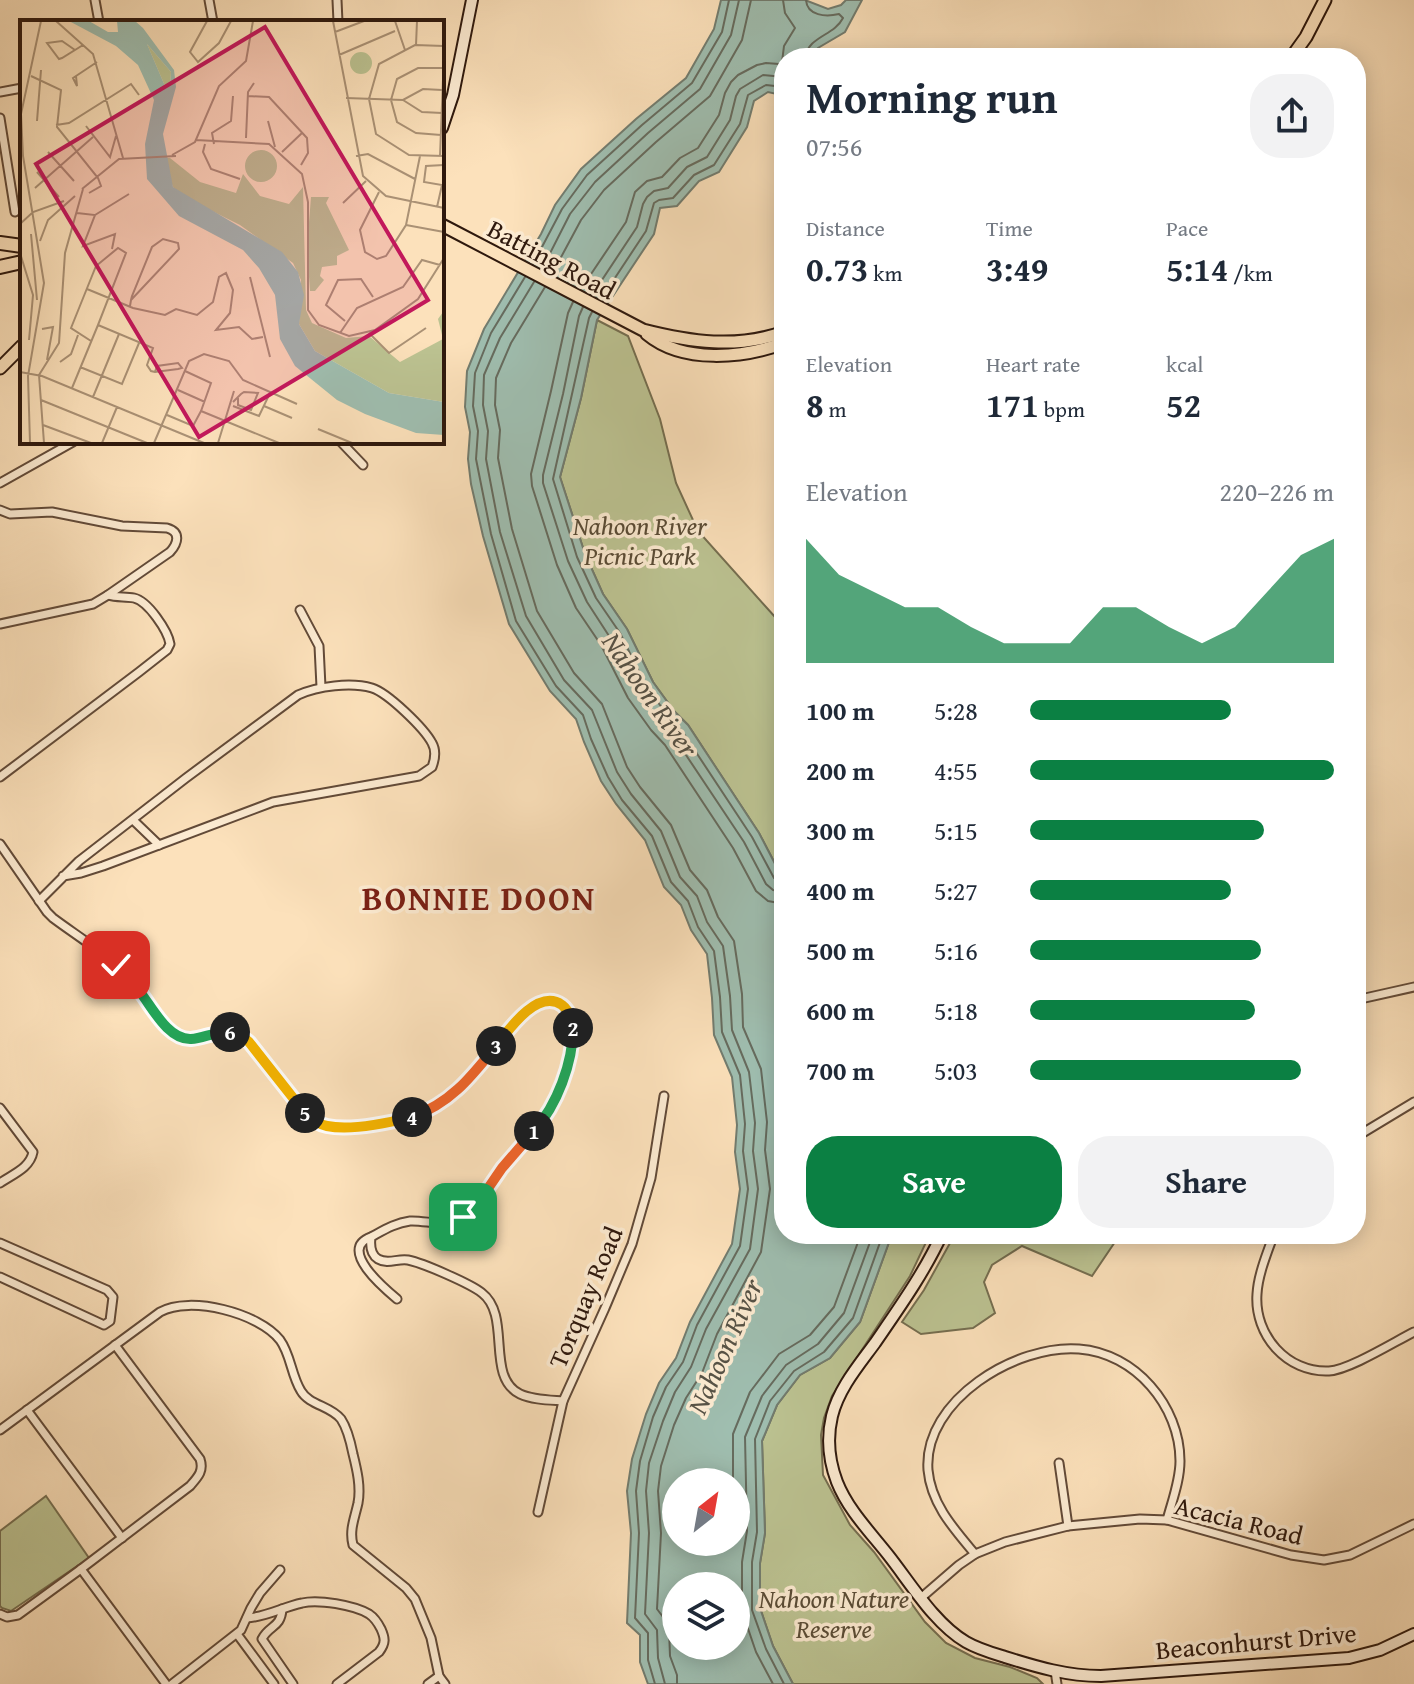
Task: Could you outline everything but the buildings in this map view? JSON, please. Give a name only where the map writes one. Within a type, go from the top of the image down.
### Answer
[{"type":"highway","points":[[0,243],[20,246]]},
{"type":"highway","points":[[0,267],[20,262]]},
{"type":"main road","points":[[1298,48],[1325,0]]},
{"type":"main road","name":"Batting Road","points":[[444,226],[643,330],[667,347],[696,353],[742,354],[774,347]]},
{"type":"main road","name":"Batting Road","points":[[643,330],[707,343],[774,336]]},
{"type":"main road","points":[[0,368],[20,348]]},
{"type":"street","points":[[95,0],[99,20]]},
{"type":"street","points":[[209,0],[213,20]]},
{"type":"street","points":[[337,0],[338,20]]},
{"type":"street","points":[[444,116],[472,0]]},
{"type":"street","points":[[0,92],[20,88]]},
{"type":"street","points":[[0,118],[15,212]]},
{"type":"street","points":[[0,483],[69,444]]},
{"type":"street","points":[[343,444],[363,465]]},
{"type":"street","points":[[0,510],[10,514],[52,512],[113,525],[167,528],[177,535],[177,542],[170,552],[87,606],[0,624]]},
{"type":"street","points":[[0,777],[167,650],[169,639],[144,603],[138,599],[108,595]]},
{"type":"street","points":[[300,610],[319,646],[321,687]]},
{"type":"street","points":[[39,901],[63,876],[79,861],[298,695],[321,687],[375,689],[395,701],[432,743],[435,752],[432,767],[419,776],[273,802],[81,873],[63,876]]},
{"type":"street","points":[[133,820],[159,845]]},
{"type":"street","points":[[0,844],[53,918],[116,965],[173,1033],[193,1039],[222,1032],[240,1035],[256,1050],[307,1115],[326,1126],[396,1121],[432,1109],[451,1097],[528,1010],[548,1001],[567,1010],[572,1019],[573,1041],[552,1106],[478,1203],[456,1222],[407,1222],[391,1226],[361,1243],[362,1261],[376,1281],[397,1299]]},
{"type":"street","points":[[1366,998],[1414,987]]},
{"type":"street","name":"Torquay Road","points":[[538,1512],[563,1401],[632,1244],[651,1178],[664,1096]]},
{"type":"street","points":[[1366,1131],[1414,1102]]},
{"type":"street","points":[[0,1108],[33,1152],[26,1166],[0,1183]]},
{"type":"street","points":[[371,1237],[371,1251],[379,1260],[417,1262],[482,1292],[494,1309],[507,1382],[514,1390],[528,1397],[563,1401]]},
{"type":"street","points":[[0,1243],[107,1290],[114,1303],[110,1321],[106,1325],[0,1277]]},
{"type":"street","name":"Beaconhurst Drive","points":[[937,1244],[914,1285],[843,1390],[832,1416],[829,1439],[832,1466],[842,1493],[941,1622],[964,1641],[985,1651],[1070,1675],[1111,1675],[1340,1659],[1380,1650],[1414,1634]]},
{"type":"street","points":[[1271,1244],[1259,1284],[1257,1306],[1260,1323],[1268,1339],[1290,1362],[1330,1371],[1414,1332]]},
{"type":"street","points":[[0,1430],[169,1307],[181,1305],[217,1309],[262,1324],[277,1336],[288,1355],[302,1394],[342,1421],[353,1452],[359,1485],[351,1530],[353,1545],[387,1571],[415,1599],[431,1638],[439,1676],[445,1684]]},
{"type":"street","points":[[0,1614],[7,1617],[18,1615],[190,1486],[200,1474],[200,1459],[115,1345]]},
{"type":"street","points":[[975,1554],[951,1525],[933,1490],[928,1469],[935,1430],[955,1400],[970,1387],[1014,1362],[1059,1350],[1081,1349],[1118,1361],[1139,1374],[1164,1404],[1176,1430],[1180,1454],[1167,1520]]},
{"type":"street","points":[[27,1410],[122,1538]]},
{"type":"street","points":[[1059,1463],[1068,1526]]},
{"type":"street","name":"Acacia Road","points":[[922,1597],[975,1554],[1005,1542],[1068,1526],[1140,1519],[1167,1520],[1291,1555],[1324,1560],[1350,1555],[1414,1524]]},
{"type":"street","points":[[81,1569],[166,1684]]},
{"type":"street","points":[[172,1684],[237,1634],[260,1593],[280,1570]]},
{"type":"street","points":[[247,1618],[303,1603],[323,1602],[363,1611],[375,1619],[384,1638],[382,1649],[337,1684]]},
{"type":"street","points":[[282,1609],[280,1621],[262,1639],[293,1684]]},
{"type":"street","points":[[237,1634],[274,1684]]},
{"type":"street","points":[[1055,1671],[1057,1684]]},
{"type":"street","points":[[428,1684],[439,1676]]},
{"type":"green space","name":"Nahoon River Picnic Park","points":[[597,320],[628,336],[660,419],[676,483],[698,531],[774,616],[774,862],[759,833],[688,725],[653,682],[627,629],[603,594],[585,554],[560,477]]},
{"type":"green space","name":"Nahoon Nature Reserve","points":[[888,1244],[925,1244],[910,1276],[832,1396],[821,1435],[823,1475],[850,1525],[874,1552],[925,1622],[946,1643],[975,1658],[1037,1678],[1043,1684],[793,1684],[773,1646],[760,1608],[760,1563],[765,1533],[762,1441],[777,1405],[800,1375],[830,1358],[860,1322]]},
{"type":"green space","points":[[949,1244],[1114,1244],[1092,1276],[1022,1246],[992,1265],[984,1282],[995,1313],[973,1328],[921,1334],[902,1322]]},
{"type":"green space","points":[[46,1496],[89,1558],[11,1611],[2,1608],[0,1531]]},
{"type":"water","name":"Nahoon River","points":[[721,0],[805,0],[828,9],[846,0],[862,0],[845,32],[818,48],[774,48],[774,93],[768,92],[754,101],[747,127],[719,172],[699,181],[677,206],[660,208],[654,234],[597,320],[560,477],[585,554],[603,594],[627,629],[653,682],[688,725],[759,833],[774,862],[774,1244],[888,1244],[860,1322],[830,1358],[800,1375],[777,1405],[762,1441],[765,1533],[760,1563],[760,1608],[773,1646],[793,1684],[648,1684],[640,1662],[640,1635],[627,1623],[631,1533],[627,1491],[632,1459],[659,1383],[676,1358],[690,1322],[732,1244],[740,1189],[732,1077],[714,1035],[707,954],[691,930],[681,905],[664,887],[645,840],[601,781],[576,719],[550,691],[509,624],[483,536],[468,459],[470,432],[465,407],[467,371],[484,329],[555,205],[581,169],[686,78],[714,29]]},
{"type":"district","name":"BONNIE DOON","points":[[479,897]]},
{"type":"route","points":[[116,965],[178,1037],[193,1039],[222,1032],[240,1035],[256,1050],[307,1115],[320,1124],[333,1127],[396,1121],[432,1109],[451,1097],[528,1010],[548,1001],[563,1006],[572,1019],[573,1041],[552,1106],[478,1203],[463,1217]]}]
